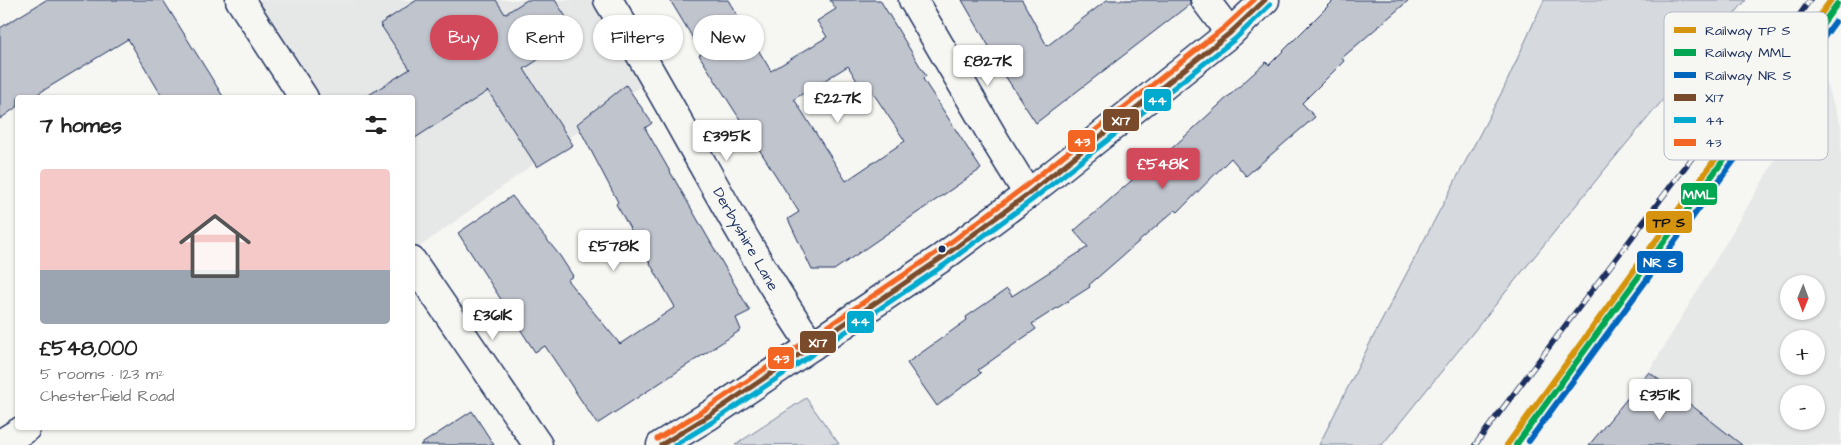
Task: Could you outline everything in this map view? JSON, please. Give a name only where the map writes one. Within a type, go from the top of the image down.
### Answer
[{"type":"main road","points":[[240,0],[302,95]]},
{"type":"main road","name":"Derbyshire Lane","points":[[608,0],[781,300],[812,346]]},
{"type":"main road","points":[[914,0],[1028,194]]},
{"type":"main road","points":[[1205,0],[1230,34]]},
{"type":"main road","points":[[661,445],[710,415],[943,257],[1028,194],[1230,34],[1265,0]]},
{"type":"main road","points":[[415,265],[538,445]]},
{"type":"main road","points":[[0,444],[23,430]]},
{"type":"shaded area","points":[[257,0],[597,0],[606,15],[593,15],[593,60],[635,60],[648,81],[418,248],[415,244],[415,95],[319,95]]},
{"type":"shaded area","points":[[1544,0],[1746,0],[1736,12],[1664,12],[1664,99],[1382,445],[1319,445],[1370,343],[1504,88]]},
{"type":"shaded area","points":[[1828,89],[1841,125],[1841,445],[1589,445],[1649,372],[1775,160],[1828,160]]},
{"type":"shaded area","points":[[806,398],[839,444],[735,445]]},
{"type":"building","points":[[46,0],[163,0],[222,95],[161,95],[128,39],[36,95],[15,95],[15,108],[0,119],[0,28]]},
{"type":"building","points":[[417,0],[496,0],[505,14],[527,0],[555,0],[565,15],[508,15],[508,60],[538,60],[524,69],[573,145],[537,167],[488,91],[415,138],[415,95],[369,95],[410,69],[380,24]]},
{"type":"building","points":[[670,0],[728,0],[737,15],[693,15],[693,38],[683,22],[683,15],[679,15]]},
{"type":"building","points":[[830,0],[880,0],[926,76],[923,79],[981,169],[834,270],[812,270],[788,219],[799,212],[702,60],[764,59],[771,71],[827,37],[817,21],[836,9]],"holes":[[[848,66],[863,91],[869,87],[905,141],[846,181],[794,99]]]},
{"type":"building","points":[[962,0],[1022,0],[1047,46],[1107,0],[1190,0],[1190,4],[1036,123],[1000,68]]},
{"type":"building","points":[[1334,0],[1409,0],[1342,58],[1344,61],[1302,103],[1315,117],[1246,176],[1231,158],[1178,212],[1175,210],[1089,285],[1090,287],[1032,324],[1036,329],[978,370],[981,373],[937,406],[907,363],[967,320],[966,317],[1007,289],[1012,296],[1088,247],[1074,231],[1155,160],[1157,162],[1266,62],[1269,65]]},
{"type":"building","points":[[626,85],[652,123],[645,128],[750,311],[736,318],[741,330],[597,424],[545,346],[535,352],[458,233],[512,196],[560,256],[573,276],[567,280],[620,344],[675,307],[616,204],[618,202],[577,124]]},
{"type":"building","points":[[1649,372],[1742,445],[1589,445]]},
{"type":"building","points":[[472,411],[494,445],[420,445]]},
{"type":"railway","points":[[1801,12],[1810,0]]},
{"type":"railway","points":[[1475,445],[1690,160]]},
{"type":"transit line","name":"43","points":[[657,439],[706,409],[939,251],[1023,188],[1225,27],[1254,0]]},
{"type":"transit line","name":"X17","points":[[661,445],[710,415],[943,257],[1028,194],[1230,33],[1265,0]]},
{"type":"transit line","points":[[1822,12],[1831,0]]},
{"type":"transit line","name":"44","points":[[675,445],[714,421],[947,263],[1032,200],[1235,39],[1270,5]]},
{"type":"transit line","points":[[1828,32],[1835,22]]},
{"type":"transit line","points":[[1507,445],[1715,160]]},
{"type":"transit line","points":[[1529,441],[1734,160]]},
{"type":"rail line","name":"MML","points":[[1828,16],[1837,4]]},
{"type":"rail line","name":"MML","points":[[1516,445],[1723,160]]}]
